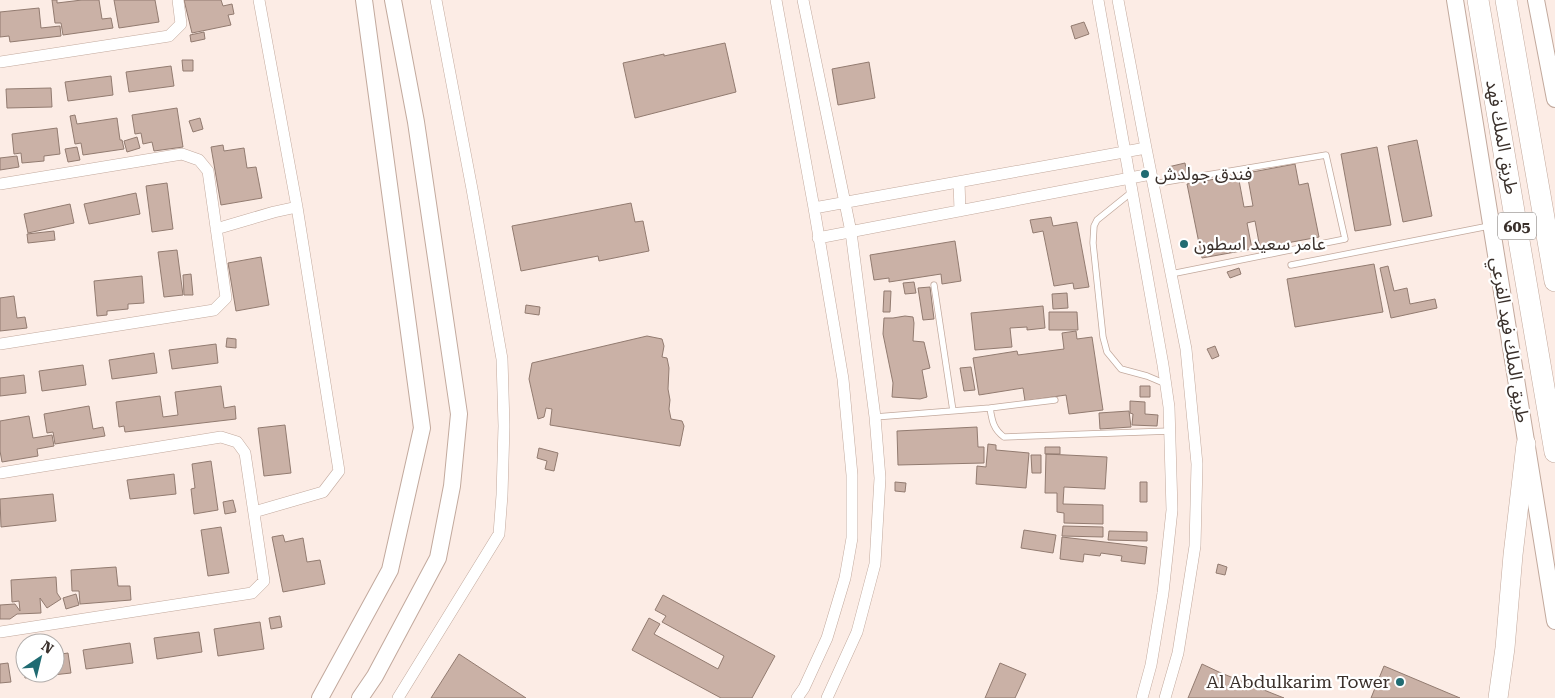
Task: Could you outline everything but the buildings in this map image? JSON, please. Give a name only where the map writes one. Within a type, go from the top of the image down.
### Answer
[{"type":"highway","name":"طريق الملك فهد","points":[[1478,0],[1555,452]]},
{"type":"highway","name":"طريق الملك فهد","points":[[1506,0],[1555,281]]},
{"type":"main road","points":[[1498,698],[1526,444]]},
{"type":"street","points":[[0,62],[169,36],[181,24],[178,0]]},
{"type":"street","points":[[254,512],[323,492],[339,471],[297,208],[259,0]]},
{"type":"street","points":[[320,698],[390,570],[422,428],[364,0]]},
{"type":"street","points":[[360,698],[376,676],[438,558],[452,486],[459,414],[416,122],[393,0]]},
{"type":"street","points":[[398,698],[498,534],[502,495],[504,426],[502,359],[436,0]]},
{"type":"street","points":[[776,0],[843,379],[852,475],[852,538],[845,578],[826,638],[804,688],[797,698]]},
{"type":"street","points":[[803,0],[851,232],[875,417],[880,478],[875,564],[856,632],[827,698]]},
{"type":"street","points":[[1098,0],[1166,384],[1170,431],[1172,510],[1163,593],[1151,665],[1142,698]]},
{"type":"street","points":[[1118,0],[1186,349],[1197,464],[1195,546],[1178,653],[1165,698]]},
{"type":"street","name":"طريق الملك فهد الفرعي","points":[[1455,0],[1555,621]]},
{"type":"street","points":[[1536,0],[1555,99]]},
{"type":"street","points":[[814,208],[1146,148]]},
{"type":"street","points":[[0,184],[182,154],[199,160],[208,171],[226,298],[214,310],[0,344]]},
{"type":"street","points":[[818,238],[1130,178],[1152,179]]},
{"type":"street","points":[[959,182],[960,211]]},
{"type":"street","points":[[216,229],[274,212],[297,208]]},
{"type":"street","points":[[0,473],[221,437],[237,442],[246,453],[264,581],[252,593],[0,632]]},
{"type":"lane","points":[[1152,179],[1326,155],[1345,239],[1171,274]]},
{"type":"lane","points":[[1133,191],[1097,220],[1094,226],[1093,243],[1103,336],[1107,352],[1121,369],[1147,376],[1166,384]]},
{"type":"lane","points":[[1291,265],[1491,226]]},
{"type":"lane","points":[[934,285],[953,411]]},
{"type":"lane","points":[[875,417],[990,408],[1056,400]]},
{"type":"lane","points":[[990,408],[993,426],[1004,437],[1170,431]]},
{"type":"place","name":"فندق جولدش","points":[[1145,174]]},
{"type":"place","name":"عامر سعيد اسطون","points":[[1184,244]]},
{"type":"place","name":"Al Abdulkarim Tower","points":[[1400,682]]}]
